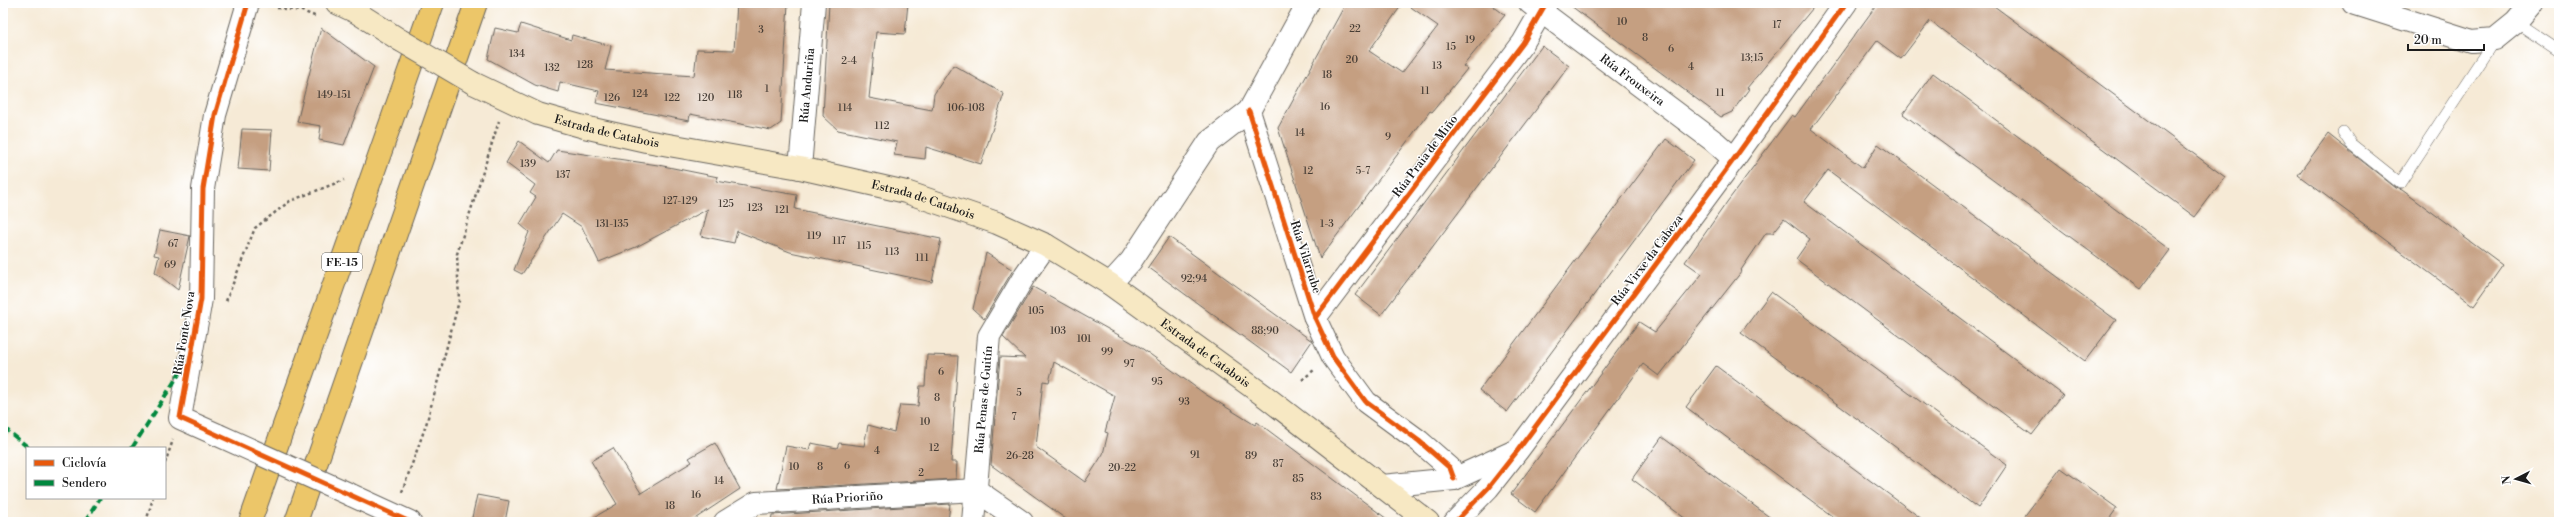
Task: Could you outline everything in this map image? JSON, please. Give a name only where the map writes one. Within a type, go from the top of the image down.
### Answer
[{"type":"highway","name":"FE-15","points":[[250,522],[433,3]]},
{"type":"highway","points":[[296,522],[476,3]]},
{"type":"main road","name":"Estrada de Catabois","points":[[337,3],[353,7],[400,40],[473,83],[538,114],[599,131],[646,141],[800,168],[906,192],[998,223],[1046,245],[1110,284],[1382,486],[1428,522]]},
{"type":"street","name":"Rúa Fonte Nova","points":[[180,418],[200,299],[203,189],[215,115],[248,3]]},
{"type":"street","name":"Rúa Anduriña","points":[[800,168],[814,3]]},
{"type":"street","points":[[1110,284],[1131,261],[1209,142],[1249,111],[1308,3]]},
{"type":"street","name":"Rúa Virxe da Cabeza","points":[[1455,522],[1488,488],[1518,450],[1734,159],[1846,3]]},
{"type":"street","points":[[2353,3],[2472,41],[2495,39],[2516,22],[2532,3]]},
{"type":"street","name":"Rúa Frouxeira","points":[[1539,6],[1716,142],[1734,159]]},
{"type":"street","name":"Rúa Praia de Miño","points":[[1315,318],[1523,43],[1539,6]]},
{"type":"street","name":"Rúa Vilarrube","points":[[1249,111],[1315,318],[1333,357],[1366,402],[1419,441],[1450,468],[1454,479]]},
{"type":"street","name":"Rúa Penas de Guitín","points":[[973,522],[989,336],[1025,275],[1046,245]]},
{"type":"street","points":[[180,418],[402,518]]},
{"type":"street","points":[[1382,486],[1454,479],[1518,450]]},
{"type":"street","points":[[976,490],[1022,522]]},
{"type":"street","name":"Rúa Prioriño","points":[[725,522],[756,503],[976,490]]},
{"type":"lane","points":[[2516,22],[2559,51]]},
{"type":"lane","points":[[2342,132],[2351,144],[2400,183],[2495,39]]},
{"type":"path","points":[[277,8],[302,11],[324,20]]},
{"type":"path","points":[[402,518],[459,301],[457,254],[506,100]]},
{"type":"path","points":[[223,308],[255,228],[290,201],[347,179]]},
{"type":"path","points":[[1302,380],[1312,372]]},
{"type":"path","points":[[166,460],[180,418]]},
{"type":"path","points":[[146,522],[154,499]]},
{"type":"building","points":[[737,3],[788,3],[781,123],[771,130],[690,114],[689,121],[596,103],[599,91],[560,82],[558,92],[535,85],[488,59],[495,28],[518,33],[521,24],[571,40],[572,35],[611,46],[605,70],[694,76],[697,49],[734,50]]},
{"type":"building","points":[[829,3],[908,3],[905,34],[876,32],[869,98],[932,110],[934,94],[953,65],[1004,94],[981,164],[926,147],[925,159],[894,155],[897,142],[838,130],[823,116]]},
{"type":"building","points":[[1346,3],[1403,3],[1369,51],[1402,73],[1438,26],[1405,3],[1489,3],[1505,15],[1463,66],[1467,69],[1432,112],[1430,111],[1320,258],[1278,128]]},
{"type":"building","points":[[1567,3],[1817,3],[1747,88],[1749,89],[1732,112],[1721,117]]},
{"type":"building","points":[[1878,3],[1990,3],[2225,177],[2195,217],[1930,21],[1901,59],[1877,41],[1811,129],[1863,168],[1878,144],[2116,320],[2085,361],[1828,170],[1804,202],[2063,395],[2032,435],[1796,259],[1810,239],[1784,219],[1773,233],[1766,233],[1741,270],[1742,271],[1659,376],[1643,364],[1535,512],[1511,494],[1639,322],[1655,332],[1702,274],[1685,262],[1727,202],[1792,115],[1795,117]]},
{"type":"building","points":[[321,28],[374,67],[344,145],[319,140],[321,126],[297,122]]},
{"type":"building","points":[[1542,46],[1569,66],[1381,315],[1355,295]]},
{"type":"building","points":[[1933,73],[2170,250],[2141,289],[1903,114]]},
{"type":"building","points":[[242,129],[272,130],[269,171],[238,169]]},
{"type":"building","points":[[2328,134],[2396,188],[2402,190],[2503,265],[2474,306],[2298,175]]},
{"type":"building","points":[[1666,139],[1694,160],[1507,412],[1479,390]]},
{"type":"building","points":[[519,141],[549,163],[557,150],[658,165],[718,177],[716,181],[797,195],[795,209],[941,239],[932,282],[790,252],[737,231],[734,243],[701,236],[708,209],[636,247],[599,262],[582,227],[562,214],[522,274],[514,270],[529,232],[520,224],[536,197],[530,193],[535,185],[506,163]]},
{"type":"building","points":[[160,230],[190,236],[178,290],[155,272],[159,256],[154,255]]},
{"type":"building","points":[[1169,237],[1312,341],[1291,372],[1148,267]]},
{"type":"building","points":[[986,253],[1013,270],[984,319],[973,309]]},
{"type":"building","points":[[1033,287],[1140,347],[1205,394],[1255,425],[1257,422],[1391,522],[1070,522],[991,465],[1000,357],[1025,358],[1003,337]],"holes":[[[1054,362],[1115,396],[1105,432],[1108,433],[1103,454],[1085,482],[1036,447],[1043,381],[1049,382]]]},
{"type":"building","points":[[1771,292],[2007,465],[1978,508],[1741,333]]},
{"type":"building","points":[[927,355],[958,356],[951,462],[957,462],[956,479],[777,489],[786,446],[809,450],[811,443],[837,448],[839,443],[864,446],[868,425],[894,432],[900,405],[918,406],[920,386],[925,386]]},
{"type":"building","points":[[1716,366],[1926,522],[1840,522],[1686,407]]},
{"type":"building","points":[[1662,437],[1776,522],[1690,522],[1632,479]]},
{"type":"building","points":[[715,443],[740,489],[690,522],[586,522],[617,504],[591,461],[613,448],[641,493],[692,462],[689,458]]},
{"type":"building","points":[[2061,468],[2117,508],[2107,522],[2020,522]]},
{"type":"building","points":[[477,495],[509,501],[505,522],[471,522]]},
{"type":"building","points":[[950,504],[948,522],[771,522],[772,515]]},
{"type":"marked path","points":[[133,447],[188,360]]},
{"type":"marked path","points":[[3,427],[28,447]]},
{"type":"marked path","points":[[85,522],[99,499]]},
{"type":"cycle path","points":[[248,3],[215,115],[203,189],[201,299],[180,418],[410,522]]},
{"type":"cycle path","points":[[1315,318],[1523,43],[1546,3]]},
{"type":"cycle path","points":[[1455,522],[1488,488],[1518,450],[1734,159],[1846,3]]},
{"type":"cycle path","points":[[1249,111],[1315,318],[1333,357],[1366,402],[1419,441],[1450,468],[1454,479]]}]
